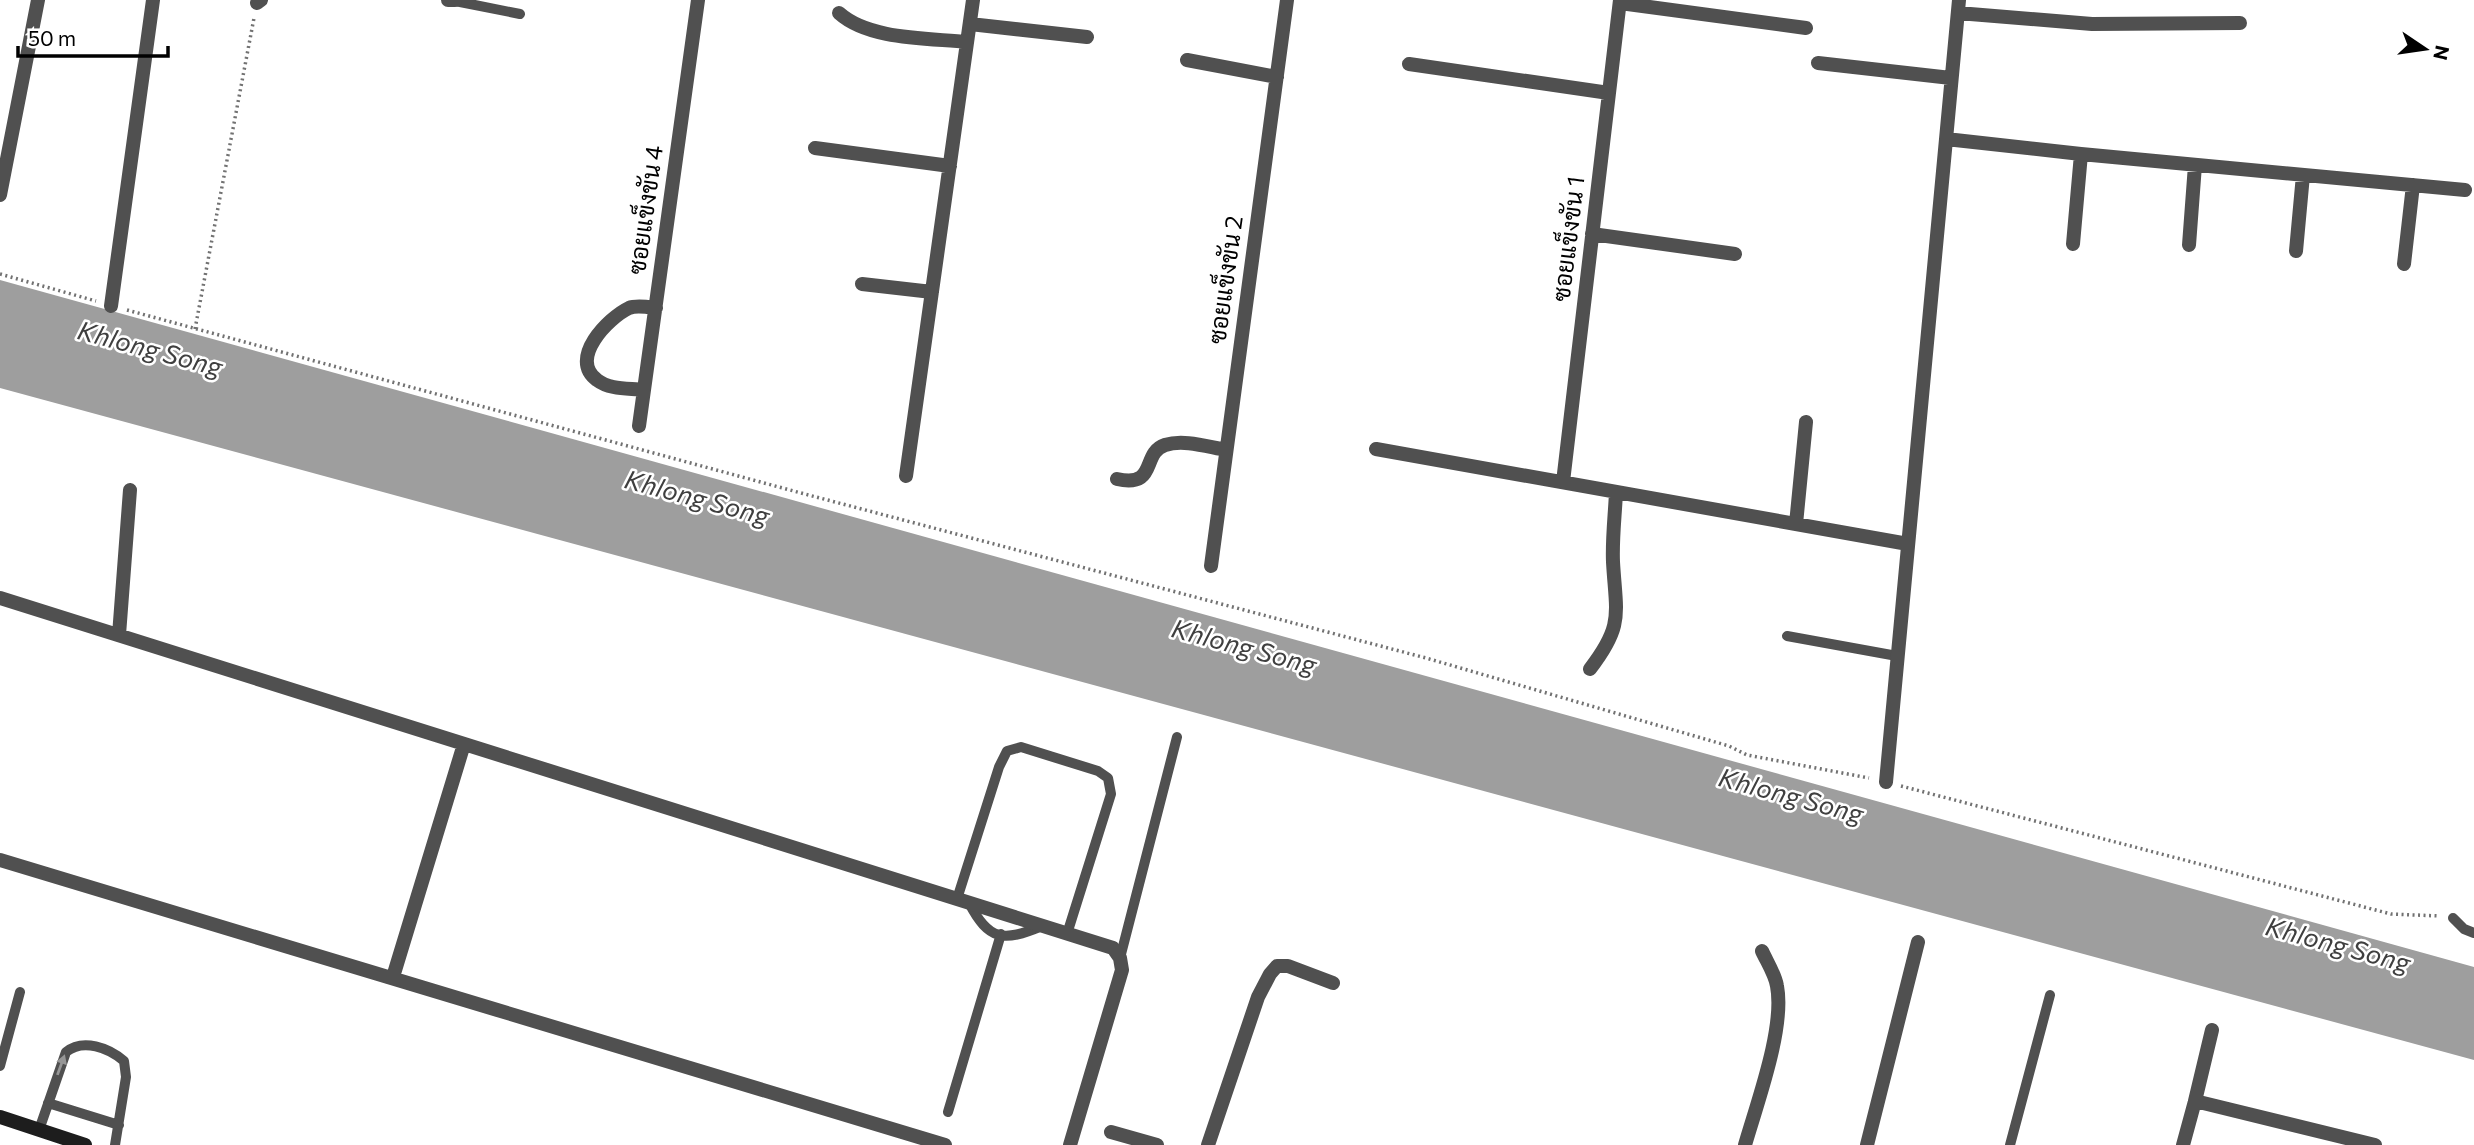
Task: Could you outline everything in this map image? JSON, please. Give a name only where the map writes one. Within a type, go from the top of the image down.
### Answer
[{"type":"main road","points":[[0,1117],[85,1145]]},
{"type":"street","points":[[0,195],[38,0]]},
{"type":"street","points":[[111,306],[153,0]]},
{"type":"street","name":"ซอยแข็งขัน 4","points":[[639,426],[698,0]]},
{"type":"street","points":[[906,476],[973,0]]},
{"type":"street","name":"ซอยแข็งขัน 2","points":[[1211,566],[1287,0]]},
{"type":"street","points":[[1620,1],[1806,27]]},
{"type":"street","name":"ซอยแข็งขัน 1","points":[[1563,482],[1620,1]]},
{"type":"street","points":[[1886,782],[1958,6],[2092,24],[2240,23]]},
{"type":"street","points":[[839,13],[849,22],[868,30],[967,42]]},
{"type":"street","points":[[970,24],[1087,37]]},
{"type":"street","points":[[1187,60],[1277,77]]},
{"type":"street","points":[[1818,63],[1951,78]]},
{"type":"street","points":[[1409,64],[1609,93]]},
{"type":"street","points":[[1946,139],[2465,190]]},
{"type":"street","points":[[815,148],[950,166]]},
{"type":"street","points":[[2073,244],[2081,154]]},
{"type":"street","points":[[2189,246],[2195,165]]},
{"type":"street","points":[[2296,251],[2303,175]]},
{"type":"street","points":[[2404,264],[2413,185]]},
{"type":"street","points":[[1592,234],[1735,254]]},
{"type":"street","points":[[862,284],[932,292]]},
{"type":"street","points":[[644,390],[609,386],[597,380],[588,371],[587,360],[589,347],[598,333],[631,306],[656,308]]},
{"type":"street","points":[[1796,523],[1806,422]]},
{"type":"street","points":[[1117,479],[1127,481],[1144,475],[1155,451],[1164,445],[1181,443],[1226,450]]},
{"type":"street","points":[[1376,449],[1908,544]]},
{"type":"street","points":[[119,635],[130,489]]},
{"type":"street","points":[[1590,669],[1612,636],[1616,615],[1613,561],[1616,492]]},
{"type":"street","points":[[0,598],[1113,948],[1121,958],[1122,970],[1070,1145]]},
{"type":"street","points":[[393,977],[464,744]]},
{"type":"street","points":[[0,860],[945,1145]]},
{"type":"street","points":[[1867,1145],[1918,942]]},
{"type":"street","points":[[1745,1145],[1776,1035],[1779,1007],[1777,984],[1762,951]]},
{"type":"street","points":[[1208,1145],[1258,997],[1270,974],[1277,966],[1288,966],[1333,983]]},
{"type":"street","points":[[2183,1145],[2212,1030]]},
{"type":"street","points":[[2195,1101],[2321,1139],[2375,1145]]},
{"type":"street","points":[[1111,1132],[1157,1145]]},
{"type":"lane","points":[[452,0],[520,14]]},
{"type":"lane","points":[[1787,636],[1897,656]]},
{"type":"lane","points":[[1121,958],[1177,737]]},
{"type":"lane","points":[[1043,926],[1016,936],[1001,934],[981,924],[963,901],[999,767],[1007,751],[1021,747],[1098,771],[1108,778],[1111,794],[1067,934]]},
{"type":"lane","points":[[2453,918],[2464,929],[2474,933]]},
{"type":"lane","points":[[948,1112],[1001,934]]},
{"type":"lane","points":[[0,1066],[20,992]]},
{"type":"lane","points":[[2010,1145],[2050,995]]},
{"type":"lane","points":[[38,1130],[66,1052],[74,1046],[87,1044],[116,1054],[124,1061],[125,1077],[115,1145]]},
{"type":"lane","points":[[48,1103],[118,1125]]},
{"type":"path","points":[[195,329],[259,2]]},
{"type":"path","points":[[0,274],[195,329],[1426,659],[1730,746],[1747,755],[1886,782],[2391,914],[2426,914],[2453,918]]},
{"type":"water","name":"Khlong Song","points":[[0,280],[2474,967],[2474,1060],[0,388]]}]
